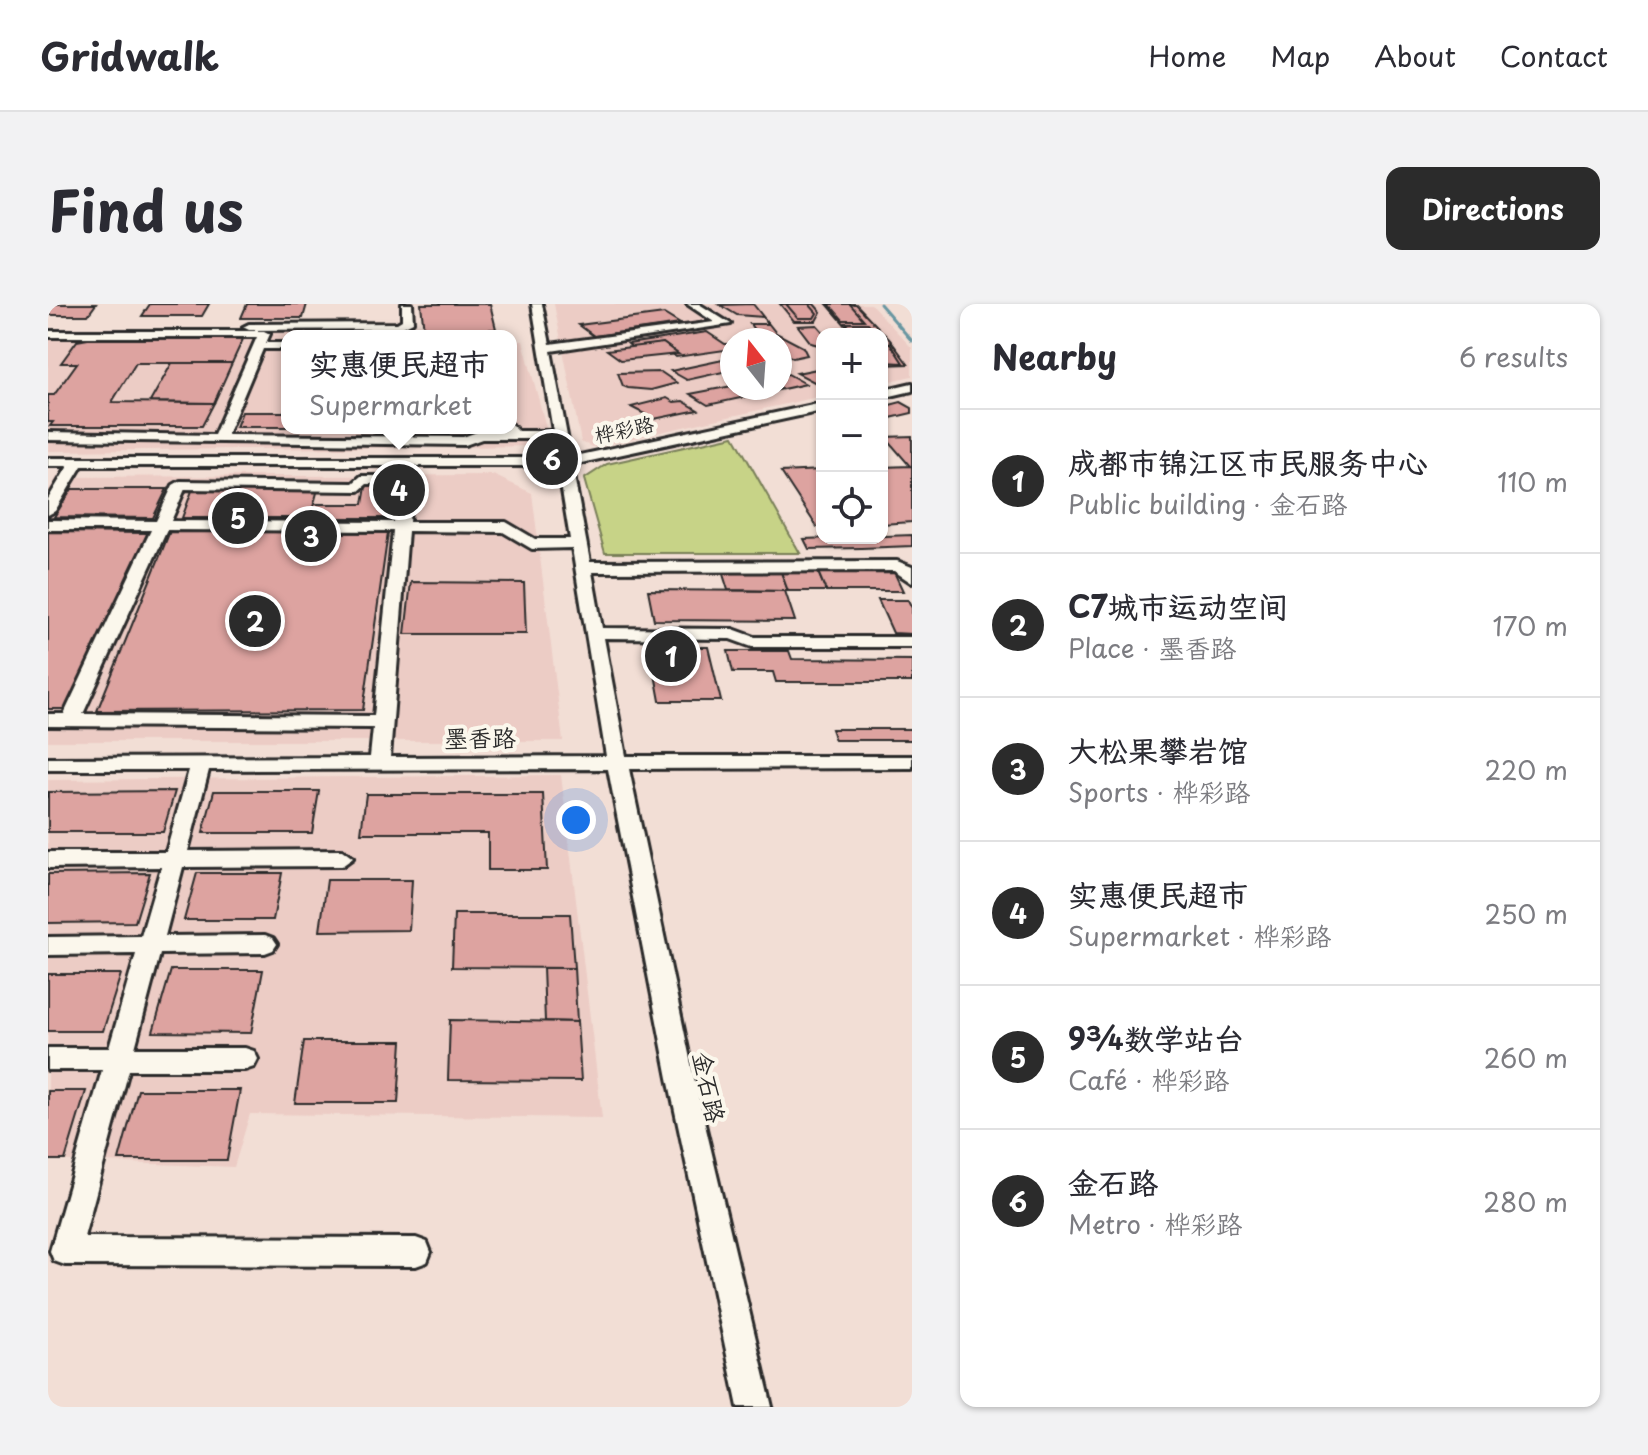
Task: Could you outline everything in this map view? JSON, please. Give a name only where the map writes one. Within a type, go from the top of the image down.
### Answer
[{"type":"street","points":[[48,326],[383,327],[408,322],[407,304]]},
{"type":"street","name":"金石路","points":[[537,304],[617,762],[681,1078],[755,1407]]},
{"type":"street","points":[[546,348],[725,324],[692,304]]},
{"type":"street","points":[[48,334],[264,334],[219,439]]},
{"type":"street","points":[[259,346],[281,346]]},
{"type":"street","points":[[888,393],[912,387]]},
{"type":"street","name":"桦彩路","points":[[48,462],[565,462],[816,408]]},
{"type":"street","points":[[517,431],[560,435]]},
{"type":"street","points":[[48,436],[465,441],[488,434]]},
{"type":"street","points":[[48,511],[77,462]]},
{"type":"street","points":[[71,720],[180,485],[359,487],[361,480],[405,480],[379,763]]},
{"type":"street","points":[[48,525],[506,527],[532,544],[579,543]]},
{"type":"street","points":[[583,567],[897,566],[908,571],[912,578]]},
{"type":"street","points":[[594,633],[733,634],[752,642],[912,642]]},
{"type":"street","points":[[48,720],[383,722]]},
{"type":"street","name":"墨香路","points":[[48,764],[912,762]]},
{"type":"street","points":[[201,764],[65,1251],[416,1252]]},
{"type":"street","points":[[48,860],[342,858]]},
{"type":"street","points":[[48,946],[265,944]]},
{"type":"street","points":[[48,1059],[245,1059]]},
{"type":"shaded area","points":[[554,304],[871,304],[912,348],[912,376],[888,382],[888,328],[816,328],[816,397],[593,447],[581,442]]},
{"type":"shaded area","points":[[48,332],[281,332],[281,434],[517,434],[517,341],[523,341],[551,446],[48,451]]},
{"type":"shaded area","points":[[493,475],[532,493],[563,741],[48,741],[48,492],[57,477]]},
{"type":"shaded area","points":[[561,775],[602,1118],[250,1114],[234,1167],[48,1160],[48,780]]},
{"type":"green space","points":[[734,436],[800,553],[605,553],[584,479],[607,464]]},
{"type":"building","points":[[51,304],[96,304],[88,315],[48,315]]},
{"type":"building","points":[[150,304],[209,304],[202,316],[142,316]]},
{"type":"building","points":[[247,304],[307,304],[303,318],[241,318]]},
{"type":"building","points":[[421,304],[490,304],[496,329],[460,330],[424,330]]},
{"type":"building","points":[[753,304],[772,328],[753,328],[750,324],[767,324],[763,317],[737,315],[720,305]]},
{"type":"building","points":[[780,304],[814,304],[821,312],[816,321],[794,321]]},
{"type":"building","points":[[786,304],[809,304],[817,313],[814,318],[798,318]]},
{"type":"building","points":[[827,304],[856,304],[879,328],[848,328]]},
{"type":"building","points":[[829,304],[850,304],[864,320],[843,320]]},
{"type":"building","points":[[664,314],[680,324],[594,336],[579,325]]},
{"type":"building","points":[[846,323],[868,323],[873,328],[850,328]]},
{"type":"building","points":[[817,325],[820,328],[816,328],[816,344],[811,343],[798,326]]},
{"type":"building","points":[[707,332],[720,341],[720,351],[676,357],[672,354],[678,354],[663,343],[633,348],[628,344]]},
{"type":"building","points":[[99,337],[244,337],[232,363],[136,363],[112,402],[214,403],[202,426],[50,426],[53,422],[48,422],[48,395],[54,395],[77,363],[61,363],[77,341]]},
{"type":"building","points":[[888,338],[890,340],[908,364],[888,365]]},
{"type":"building","points":[[792,341],[803,347],[807,355],[793,358]]},
{"type":"building","points":[[663,343],[678,354],[621,360],[607,350]]},
{"type":"building","points":[[888,343],[890,343],[903,363],[888,362]]},
{"type":"building","points":[[720,361],[720,373],[687,380],[671,371]]},
{"type":"building","points":[[172,363],[232,363],[214,403],[150,402]]},
{"type":"building","points":[[816,369],[816,383],[797,373]]},
{"type":"building","points":[[661,372],[677,383],[651,390],[628,388],[623,386],[618,373]]},
{"type":"building","points":[[792,376],[806,384],[792,387]]},
{"type":"building","points":[[720,388],[720,400],[731,400],[708,405],[690,394]]},
{"type":"building","points":[[667,398],[674,402],[683,401],[698,410],[654,419],[631,407]]},
{"type":"building","points":[[901,402],[912,408],[912,413],[888,419],[888,405]]},
{"type":"building","points":[[242,412],[281,412],[281,427],[236,427]]},
{"type":"building","points":[[912,436],[912,522],[888,524],[888,467],[910,466],[888,437]]},
{"type":"building","points":[[816,470],[816,525],[781,472]]},
{"type":"building","points":[[367,481],[396,481],[390,518],[310,518],[314,504],[363,504]]},
{"type":"building","points":[[193,488],[318,489],[310,518],[182,518]]},
{"type":"building","points":[[72,489],[167,489],[153,518],[54,517]]},
{"type":"building","points":[[170,531],[388,533],[363,710],[97,711]]},
{"type":"building","points":[[48,532],[148,533],[66,709],[48,709]]},
{"type":"building","points":[[912,535],[912,546],[809,549],[804,539],[816,539],[816,544],[888,544],[888,536]]},
{"type":"building","points":[[722,571],[781,572],[788,591],[728,590]]},
{"type":"building","points":[[781,572],[818,572],[826,591],[788,591]]},
{"type":"building","points":[[818,572],[894,572],[903,591],[826,591]]},
{"type":"building","points":[[411,582],[524,583],[526,634],[405,634]]},
{"type":"building","points":[[648,590],[785,591],[795,621],[654,620]]},
{"type":"building","points":[[878,600],[908,600],[912,608],[912,634],[893,633]]},
{"type":"building","points":[[650,647],[708,647],[721,701],[660,701]]},
{"type":"building","points":[[728,651],[789,651],[792,659],[912,660],[912,682],[776,682],[773,672],[733,672]]},
{"type":"building","points":[[831,729],[912,729],[912,740],[835,740]]},
{"type":"building","points":[[175,791],[163,832],[48,832],[48,792]]},
{"type":"building","points":[[214,791],[319,791],[312,833],[203,833]]},
{"type":"building","points":[[366,794],[543,794],[547,870],[488,870],[488,833],[361,833]]},
{"type":"building","points":[[150,873],[135,922],[48,923],[48,874]]},
{"type":"building","points":[[197,873],[282,873],[273,920],[184,920]]},
{"type":"building","points":[[327,880],[412,880],[409,930],[320,931]]},
{"type":"building","points":[[454,914],[570,914],[574,968],[452,967]]},
{"type":"building","points":[[543,968],[574,968],[577,1022],[545,1021]]},
{"type":"building","points":[[171,970],[263,970],[251,1033],[153,1032]]},
{"type":"building","points":[[48,974],[121,974],[103,1031],[48,1031]]},
{"type":"building","points":[[450,1020],[577,1022],[581,1081],[448,1080]]},
{"type":"building","points":[[304,1041],[402,1041],[398,1103],[295,1103]]},
{"type":"building","points":[[138,1090],[240,1090],[227,1160],[119,1160]]},
{"type":"building","points":[[48,1091],[86,1091],[65,1160],[48,1160]]},
{"type":"waterway","points":[[880,304],[912,341]]},
{"type":"place","name":"金石路","points":[[552,459]]},
{"type":"place","name":"实惠便民超市","points":[[399,490]]},
{"type":"place","name":"9¾数学站台","points":[[238,518]]},
{"type":"place","name":"大松果攀岩馆","points":[[311,536]]},
{"type":"place","name":"C7城市运动空间","points":[[255,621]]},
{"type":"place","name":"成都市锦江区市民服务中心","points":[[671,656]]}]
